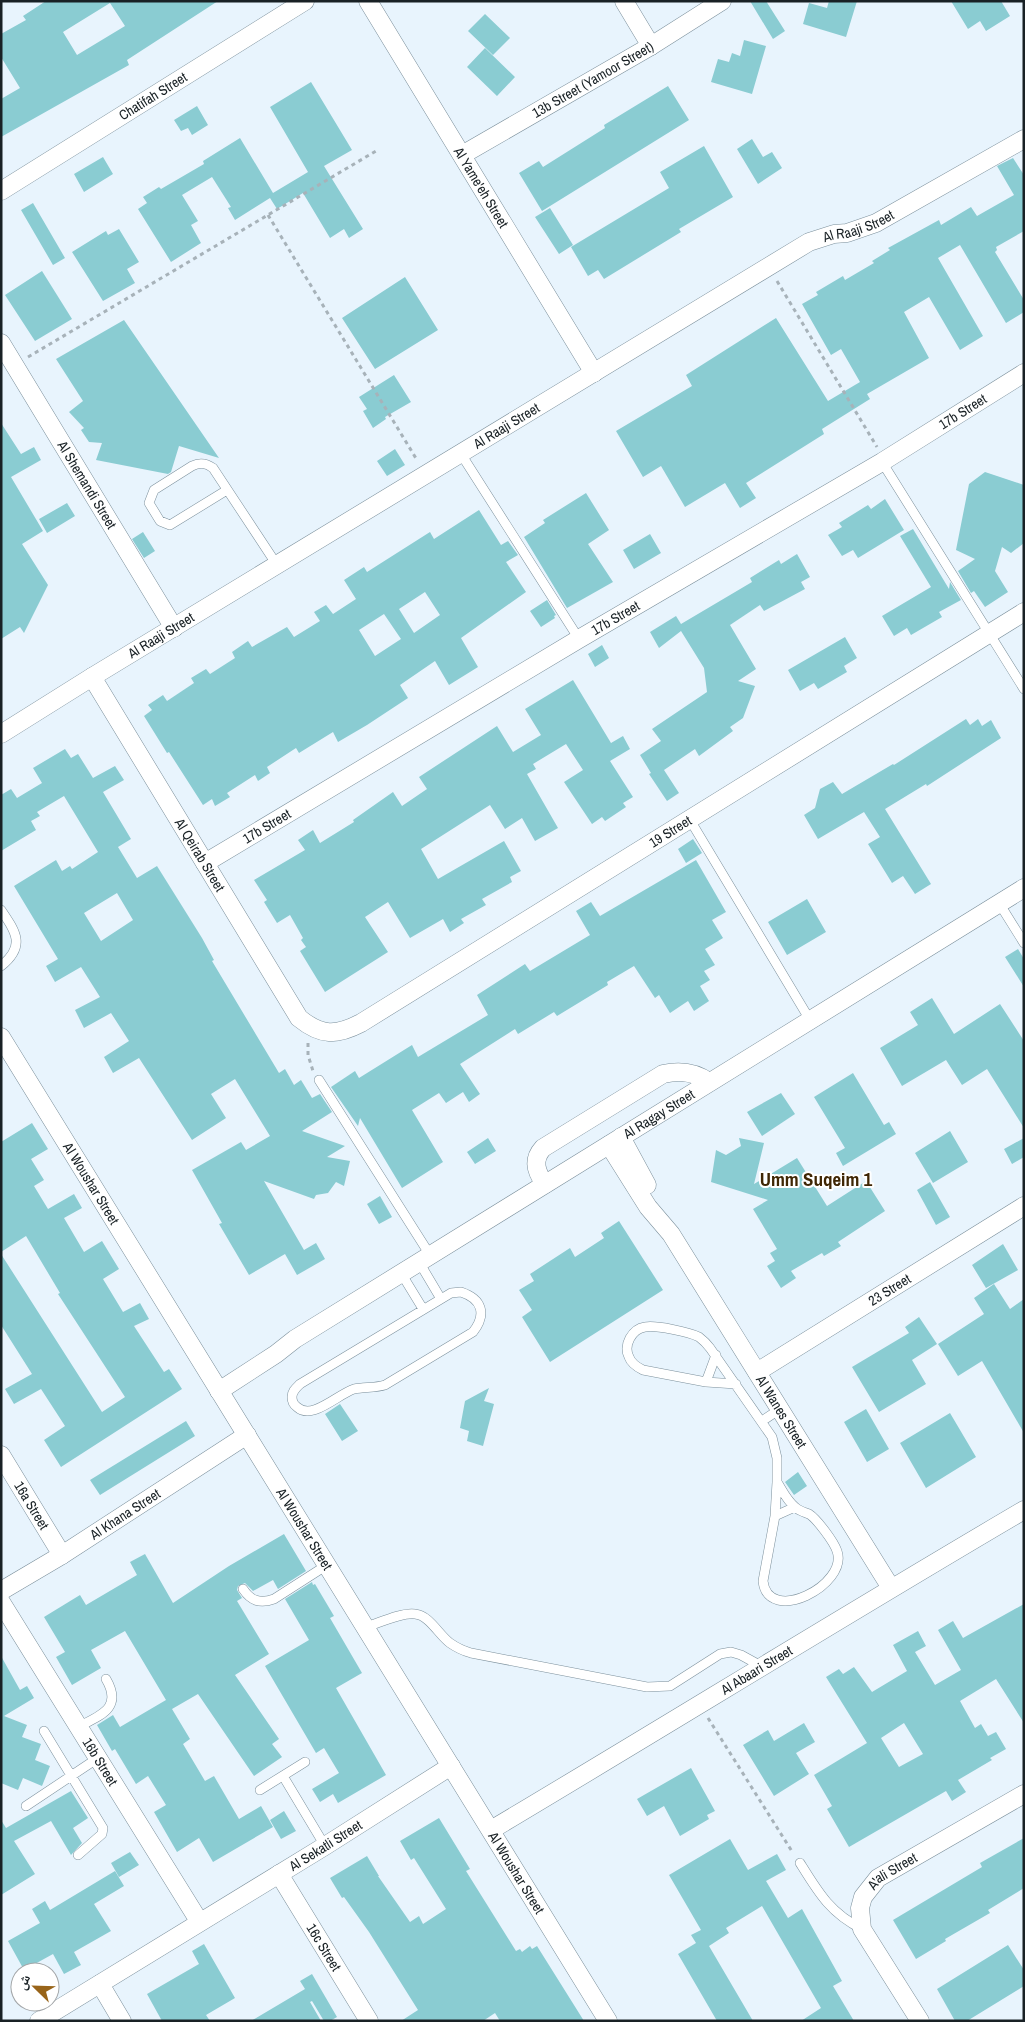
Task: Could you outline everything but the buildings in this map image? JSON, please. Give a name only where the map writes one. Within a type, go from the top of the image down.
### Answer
[{"type":"street","name":"Chatifah Street","points":[[1,191],[305,1]]},
{"type":"street","name":"Al Yame'eh Street","points":[[368,1],[594,372]]},
{"type":"street","points":[[624,1],[651,46]]},
{"type":"street","name":"13b Street (Yamoor Street)","points":[[462,155],[651,46],[722,1]]},
{"type":"street","name":"Al Raaji Street","points":[[1,734],[810,242],[834,234],[847,234],[876,222],[1024,139]]},
{"type":"street","name":"Al Shemandi Street","points":[[1,342],[174,628]]},
{"type":"street","name":"17b Street","points":[[206,863],[578,639],[884,461],[1024,373]]},
{"type":"street","name":"19 Street","points":[[311,1028],[327,1033],[345,1032],[361,1023],[1024,612]]},
{"type":"street","name":"Al Qeirab Street","points":[[92,677],[299,1018],[311,1028]]},
{"type":"street","name":"Al Ragay Street","points":[[216,1385],[272,1347],[294,1339],[1024,888]]},
{"type":"street","name":"Al Woushar Street","points":[[1,1037],[608,2021]]},
{"type":"street","points":[[545,1184],[536,1170],[536,1163],[540,1152],[575,1128],[663,1074],[673,1072],[692,1073],[710,1082]]},
{"type":"street","name":"Al Wanes Street","points":[[615,1141],[663,1212],[672,1234],[891,1588]]},
{"type":"street","name":"23 Street","points":[[757,1372],[1024,1206]]},
{"type":"street","name":"Al Khana Street","points":[[1,1591],[62,1555],[247,1435]]},
{"type":"street","name":"16a Street","points":[[1,1455],[62,1555]]},
{"type":"street","name":"Al Abaari Street","points":[[491,1830],[700,1705],[761,1666],[1024,1510]]},
{"type":"street","name":"16b Street","points":[[1,1602],[199,1921]]},
{"type":"street","name":"Al Sekatli Street","points":[[40,2021],[199,1921],[325,1846],[451,1766]]},
{"type":"street","name":"A'ali Street","points":[[920,2021],[862,1929],[860,1908],[863,1897],[878,1878],[1024,1794]]},
{"type":"street","name":"16c Street","points":[[279,1874],[369,2021]]},
{"type":"street","points":[[100,1984],[122,2021]]},
{"type":"lane","points":[[461,454],[578,639]]},
{"type":"lane","points":[[884,461],[1024,689]]},
{"type":"lane","points":[[227,490],[170,525],[160,521],[150,504],[151,495],[154,490],[197,464],[203,463],[213,468],[277,565]]},
{"type":"lane","points":[[690,820],[810,1020]]},
{"type":"lane","points":[[999,903],[1024,943]]},
{"type":"lane","points":[[1,910],[14,929],[16,937],[14,952],[11,958],[1,966]]},
{"type":"lane","points":[[319,1080],[425,1258],[441,1299]]},
{"type":"lane","points":[[401,1273],[423,1310]]},
{"type":"lane","points":[[461,1292],[471,1295],[479,1303],[481,1313],[479,1324],[473,1332],[390,1383],[374,1388],[353,1390],[310,1412],[302,1411],[295,1406],[292,1398],[294,1390],[300,1384],[423,1310],[451,1293],[461,1292]]},
{"type":"lane","points":[[736,1384],[706,1382],[643,1370],[634,1365],[629,1357],[627,1348],[629,1338],[635,1331],[644,1327],[689,1334],[704,1341],[716,1355],[762,1421],[775,1447],[777,1458],[776,1482],[775,1516],[763,1580],[764,1588],[773,1599],[795,1600],[829,1580],[836,1571],[839,1560],[836,1549],[814,1518],[795,1507],[776,1482]]},
{"type":"lane","points":[[706,1382],[716,1355]]},
{"type":"lane","points":[[762,1421],[780,1409]]},
{"type":"lane","points":[[775,1516],[795,1507]]},
{"type":"lane","points":[[243,1589],[248,1597],[256,1601],[265,1602],[274,1599],[327,1565]]},
{"type":"lane","points":[[366,1628],[407,1614],[416,1614],[424,1617],[449,1643],[471,1653],[647,1687],[670,1686],[720,1654],[730,1652],[741,1655],[761,1666]]},
{"type":"lane","points":[[78,1727],[106,1712],[111,1704],[113,1695],[106,1679]]},
{"type":"lane","points":[[44,1731],[103,1828],[102,1834],[78,1855]]},
{"type":"lane","points":[[26,1806],[98,1758]]},
{"type":"lane","points":[[260,1790],[305,1762]]},
{"type":"lane","points":[[283,1776],[325,1846]]},
{"type":"lane","points":[[800,1863],[826,1902],[836,1913],[862,1929]]},
{"type":"path","points":[[14,366],[376,151]]},
{"type":"path","points":[[268,215],[426,475]]},
{"type":"path","points":[[768,268],[884,461]]},
{"type":"path","points":[[311,1028],[308,1041],[308,1055],[312,1068],[319,1080]]},
{"type":"path","points":[[700,1705],[800,1863]]},
{"type":"district","name":"Umm Suqeim 1","points":[[816,1179]]}]
